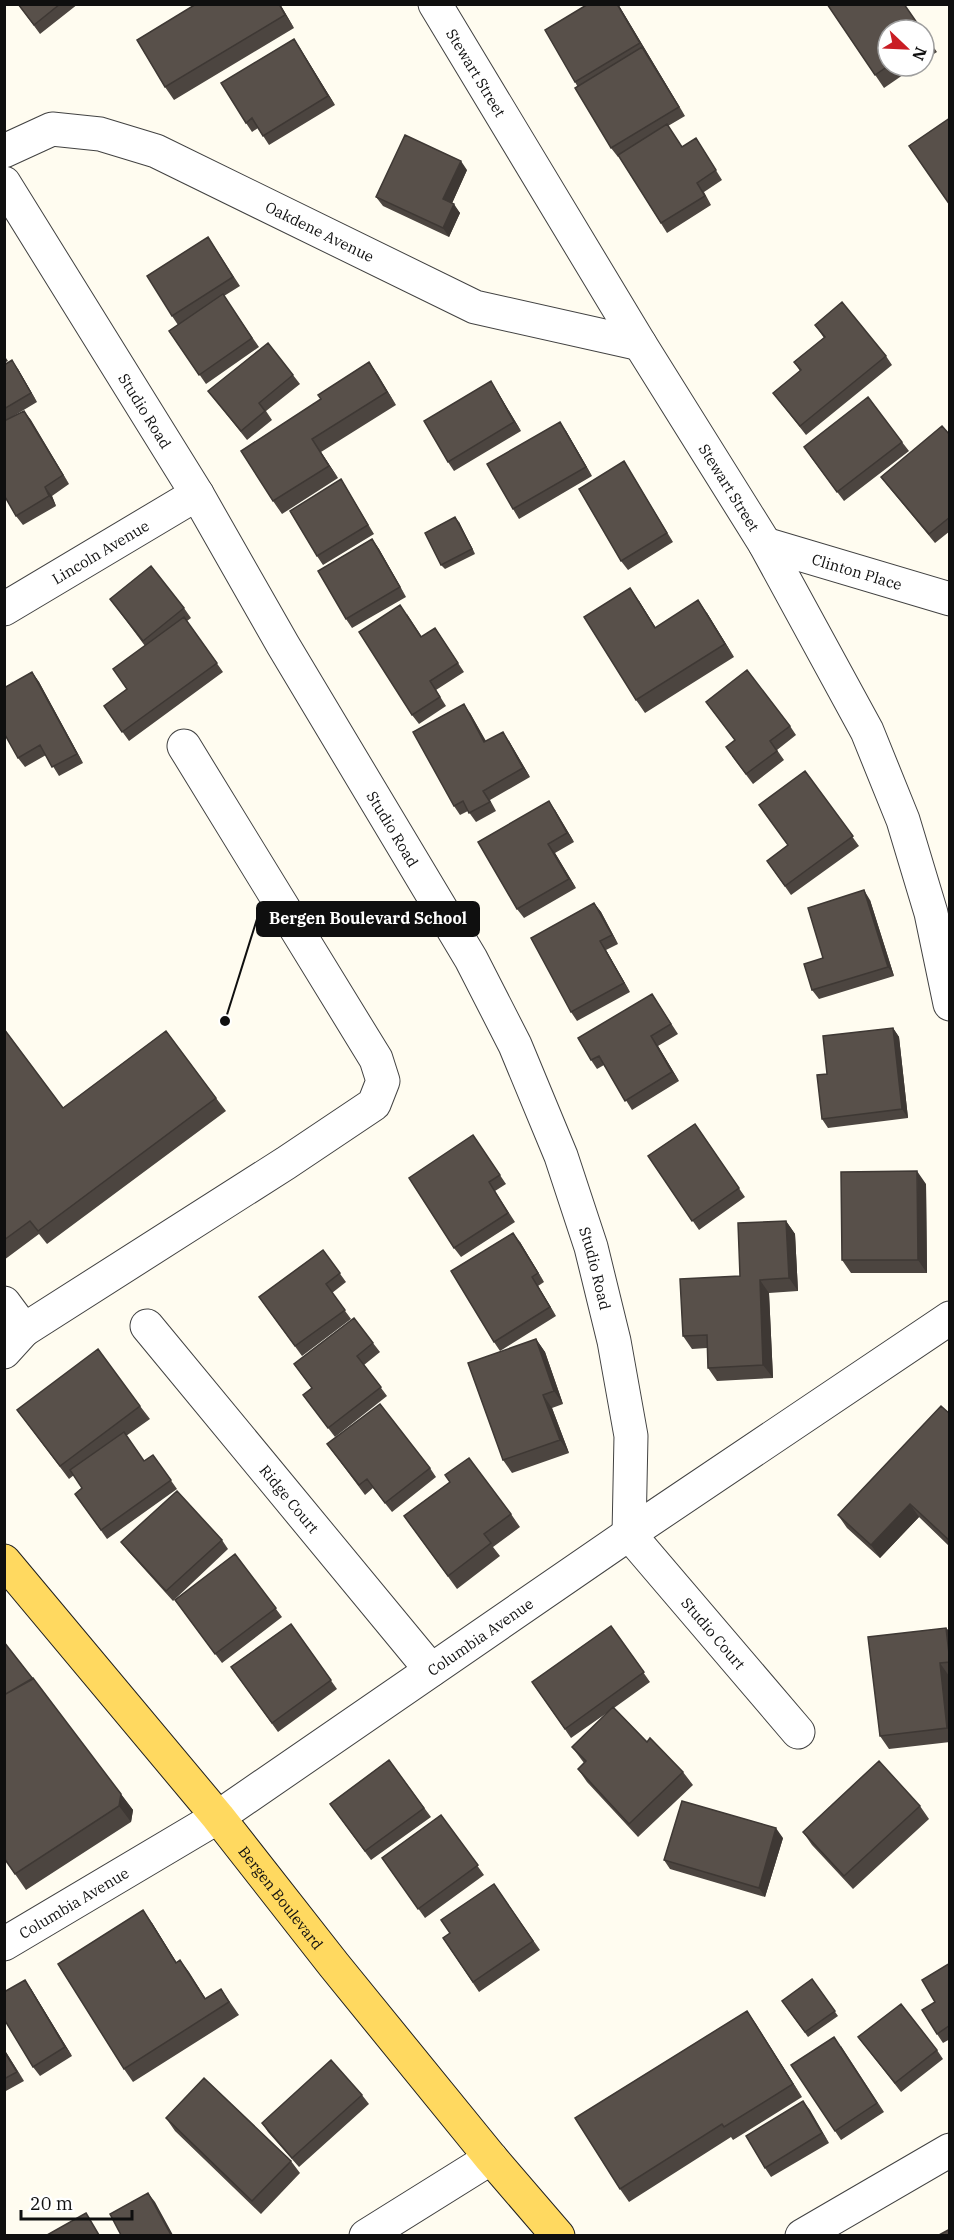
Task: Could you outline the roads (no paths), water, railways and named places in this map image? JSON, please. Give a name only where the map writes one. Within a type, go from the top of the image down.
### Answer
[{"type":"main road","name":"Bergen Boulevard","points":[[7,1571],[218,1817],[334,1965],[558,2235]]},
{"type":"street","name":"Stewart Street","points":[[435,4],[640,344],[765,544],[867,731],[906,831],[931,913],[950,1004]]},
{"type":"street","name":"Oakdene Avenue","points":[[4,151],[52,129],[100,134],[156,151],[475,307],[640,344]]},
{"type":"street","name":"Studio Road","points":[[4,183],[197,494],[283,645],[471,959],[515,1045],[564,1166],[591,1247],[614,1341],[631,1436],[629,1534]]},
{"type":"street","name":"Lincoln Avenue","points":[[4,609],[197,494]]},
{"type":"street","name":"Clinton Place","points":[[765,544],[950,599]]},
{"type":"street","points":[[4,1303],[14,1341],[374,1104],[383,1081],[376,1059],[184,746]]},
{"type":"street","name":"Columbia Avenue","points":[[4,1944],[218,1817],[629,1534],[950,1318]]},
{"type":"street","name":"Ridge Court","points":[[147,1326],[431,1670]]},
{"type":"street","name":"Studio Court","points":[[629,1534],[798,1732]]},
{"type":"street","points":[[802,2235],[950,2150]]},
{"type":"street","points":[[366,2235],[491,2157]]},
{"type":"place","name":"Bergen Boulevard School","points":[[225,1021]]}]
